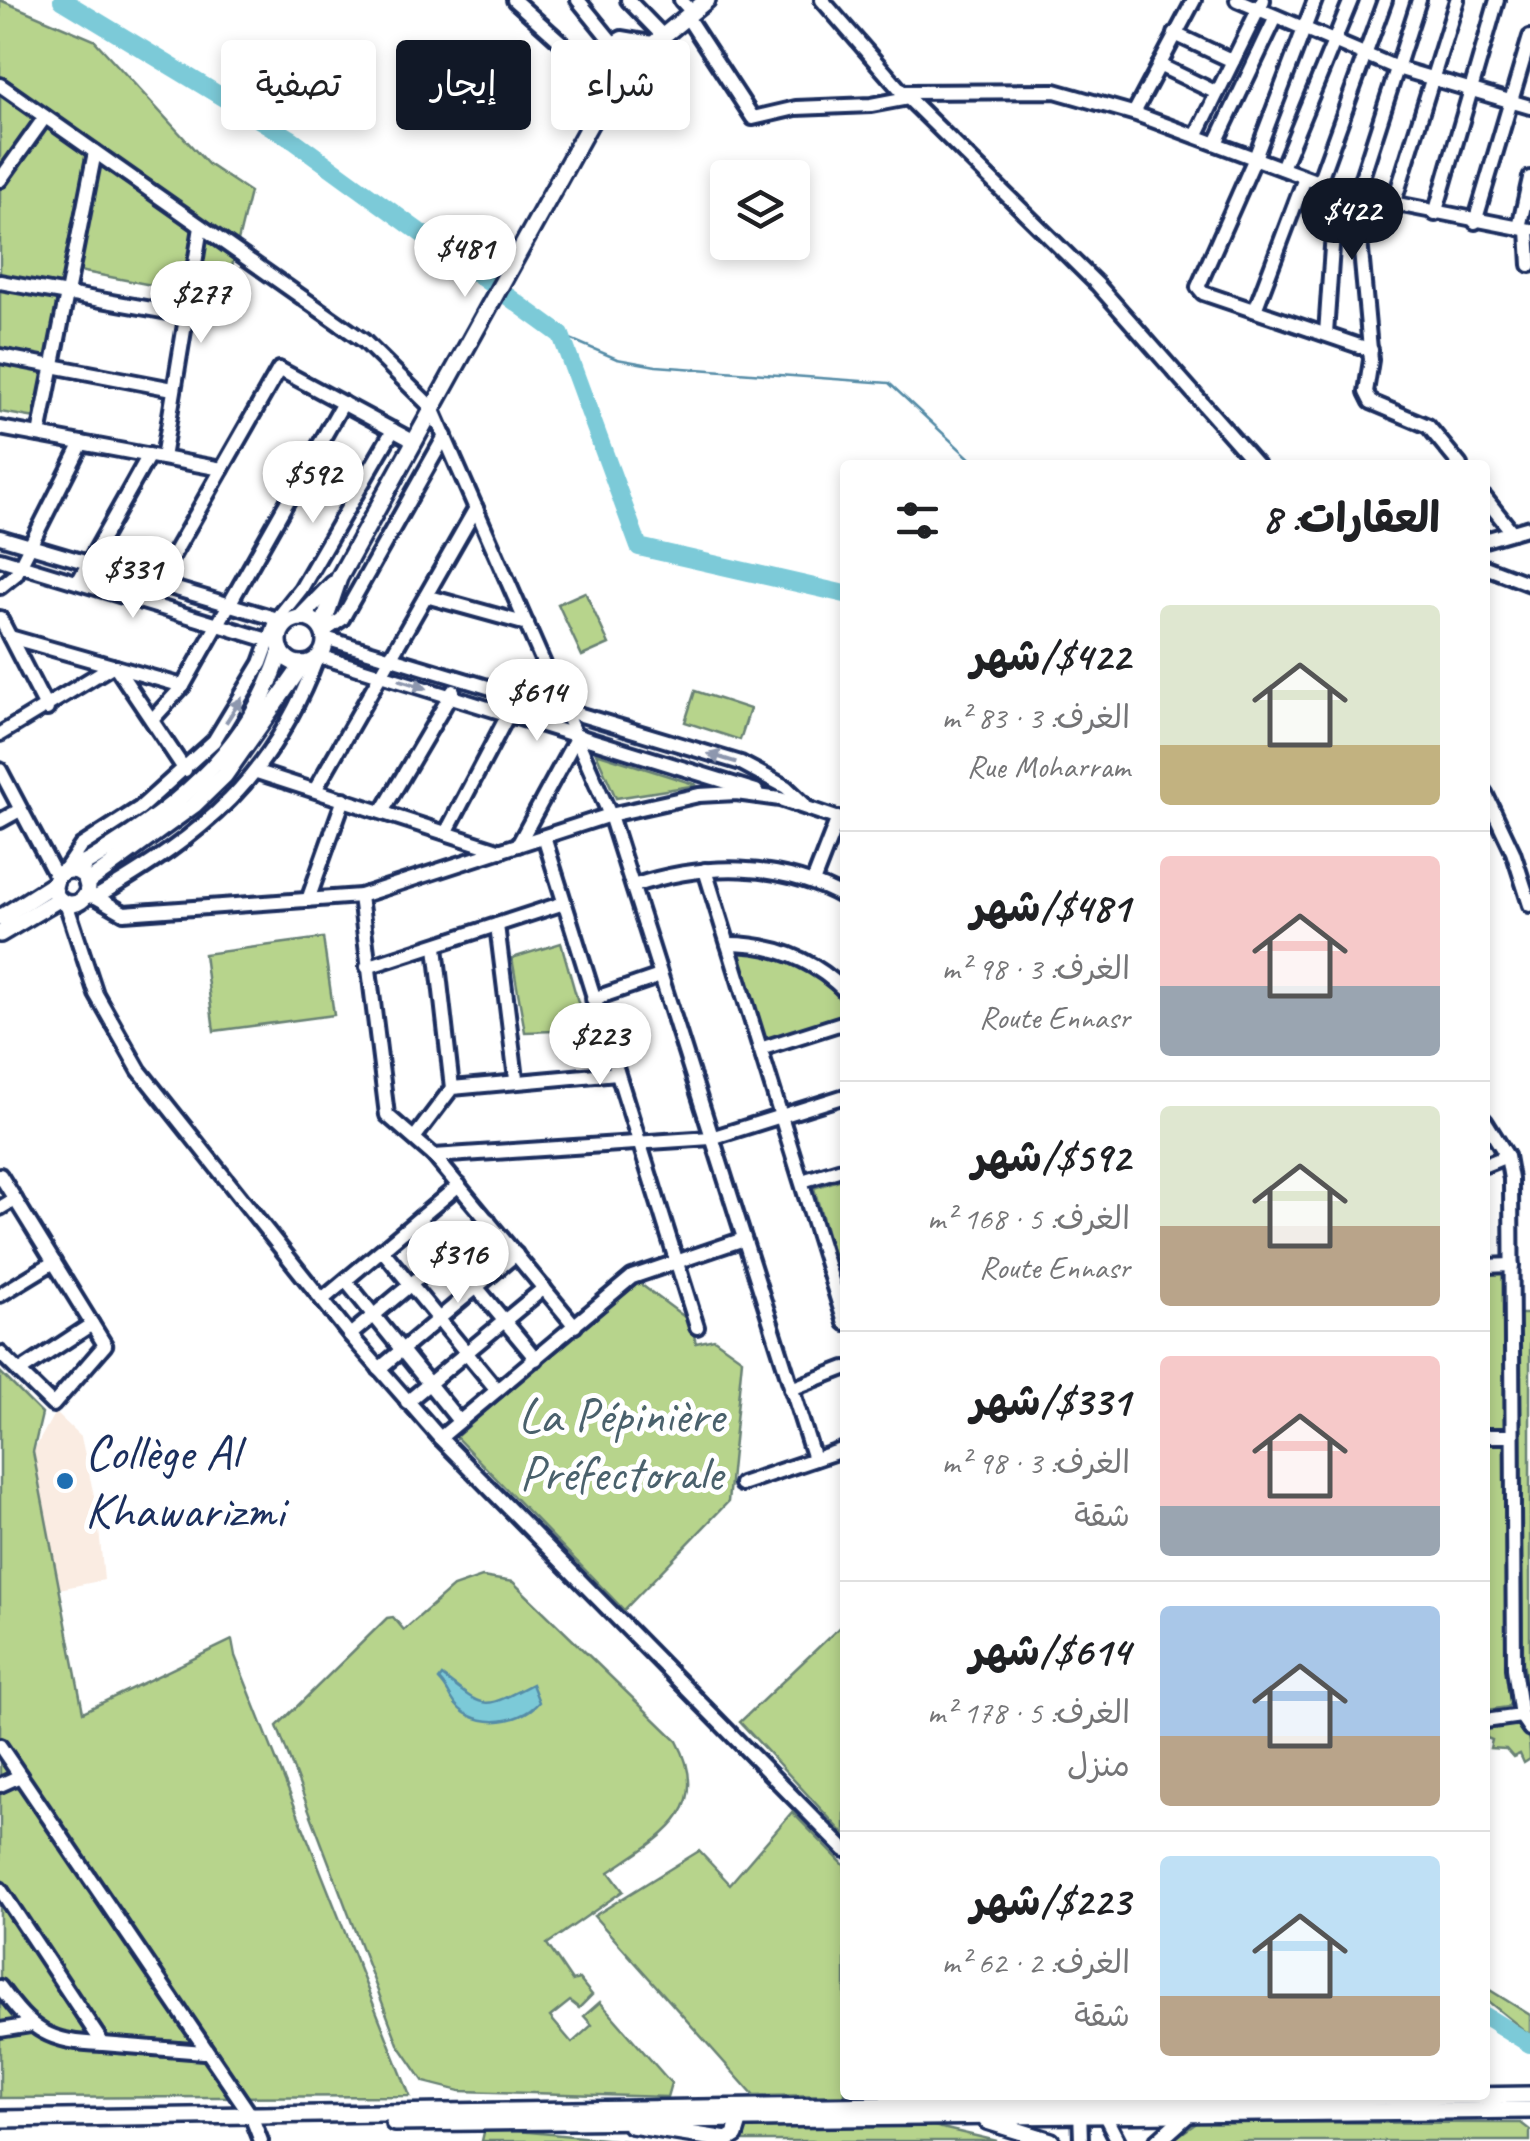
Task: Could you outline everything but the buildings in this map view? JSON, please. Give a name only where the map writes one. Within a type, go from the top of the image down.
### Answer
[{"type":"main road","points":[[0,934],[194,805],[225,776],[313,659],[339,578],[513,256],[618,73],[687,10],[708,0]]},
{"type":"main road","points":[[0,918],[72,888],[216,767],[270,685],[275,644],[288,620],[339,578]]},
{"type":"main road","points":[[288,620],[312,620],[323,632]]},
{"type":"main road","points":[[275,644],[292,662],[313,659]]},
{"type":"main road","points":[[0,2119],[623,2120],[742,2114],[974,2117],[1089,2105],[1188,2114],[1497,2103],[1530,2096]]},
{"type":"main road","points":[[0,2128],[252,2119],[742,2114],[1226,2100]]},
{"type":"main road","points":[[1430,2100],[1497,2103],[1530,2110]]},
{"type":"main road","points":[[1158,2141],[1188,2114]]},
{"type":"main road","points":[[974,2117],[1051,2141]]},
{"type":"street","points":[[578,0],[610,40]]},
{"type":"street","points":[[628,0],[657,39]]},
{"type":"street","points":[[822,0],[905,95],[1096,284],[1253,460]]},
{"type":"street","points":[[1134,113],[1194,0]]},
{"type":"street","points":[[1237,0],[1260,5],[1276,17],[1397,68],[1530,106]]},
{"type":"street","points":[[1316,0],[1256,158],[1198,284],[1203,294],[1371,350]]},
{"type":"street","points":[[1282,168],[1351,0]]},
{"type":"street","points":[[1255,310],[1385,0]]},
{"type":"street","points":[[1419,0],[1356,196],[1371,350],[1368,400],[1428,426],[1456,460]]},
{"type":"street","points":[[1393,205],[1457,0]]},
{"type":"street","points":[[1435,214],[1496,0]]},
{"type":"street","points":[[521,2],[560,40]]},
{"type":"street","points":[[1196,136],[1260,5]]},
{"type":"street","points":[[687,10],[753,118],[791,108],[871,105],[905,95],[1055,91],[1134,113],[1356,196],[1526,230]]},
{"type":"street","points":[[1216,142],[1276,17]]},
{"type":"street","points":[[1175,34],[1233,61]]},
{"type":"street","points":[[1475,222],[1530,37]]},
{"type":"street","points":[[618,40],[657,39]]},
{"type":"street","points":[[1159,65],[1218,93]]},
{"type":"street","points":[[0,85],[364,341],[432,408],[610,814],[814,1459]]},
{"type":"street","points":[[0,180],[45,117]]},
{"type":"street","points":[[39,435],[94,152]]},
{"type":"street","points":[[1530,178],[1526,230],[1530,265]]},
{"type":"street","points":[[1326,334],[1336,189]]},
{"type":"street","points":[[78,582],[156,456],[174,389],[201,227]]},
{"type":"street","points":[[0,282],[184,315]]},
{"type":"street","points":[[0,356],[174,389]]},
{"type":"street","points":[[156,583],[278,369],[415,442]]},
{"type":"street","points":[[152,720],[184,686],[343,403]]},
{"type":"street","points":[[0,428],[222,469]]},
{"type":"street","points":[[0,537],[288,620],[301,590],[393,430]]},
{"type":"street","points":[[323,632],[342,619],[444,436]]},
{"type":"street","points":[[0,586],[31,546],[82,443]]},
{"type":"street","points":[[1490,504],[1512,532]]},
{"type":"street","points":[[315,790],[476,508]]},
{"type":"street","points":[[1490,539],[1530,528]]},
{"type":"street","points":[[0,559],[275,644],[214,741],[185,770],[81,846],[72,888],[75,924],[96,994],[139,1070],[379,1370],[440,1438],[840,1845]]},
{"type":"street","points":[[1490,569],[1530,584]]},
{"type":"street","points":[[426,596],[527,624]]},
{"type":"street","points":[[0,618],[47,709]]},
{"type":"street","points":[[323,632],[457,680],[564,708],[741,763],[786,788],[806,806]]},
{"type":"street","points":[[10,637],[184,686]]},
{"type":"street","points":[[72,888],[205,827],[257,772],[286,723],[313,659],[382,674],[573,736],[737,782],[768,797]]},
{"type":"street","points":[[0,734],[114,666]]},
{"type":"street","points":[[114,666],[185,770]]},
{"type":"street","points":[[382,812],[457,680]]},
{"type":"street","points":[[447,831],[510,713],[513,696]]},
{"type":"street","points":[[518,846],[573,736]]},
{"type":"street","points":[[0,770],[18,811],[72,888],[124,914],[360,896],[610,814],[712,794],[768,797],[840,818]]},
{"type":"street","points":[[257,772],[501,851]]},
{"type":"street","points":[[308,900],[344,800]]},
{"type":"street","points":[[1490,804],[1513,852],[1530,905]]},
{"type":"street","points":[[0,820],[18,811]]},
{"type":"street","points":[[813,882],[840,823]]},
{"type":"street","points":[[544,837],[697,1327]]},
{"type":"street","points":[[633,886],[705,870],[754,869],[813,882],[840,896]]},
{"type":"street","points":[[705,870],[802,1180],[840,1285]]},
{"type":"street","points":[[360,896],[387,1115],[434,1156],[575,1326]]},
{"type":"street","points":[[368,968],[564,903]]},
{"type":"street","points":[[497,925],[516,1079]]},
{"type":"street","points":[[728,944],[766,947],[790,954],[827,974],[840,987]]},
{"type":"street","points":[[415,1136],[452,1088],[436,947]]},
{"type":"street","points":[[593,999],[660,976]]},
{"type":"street","points":[[760,1048],[840,1024]]},
{"type":"street","points":[[452,1088],[617,1072]]},
{"type":"street","points":[[434,1156],[711,1138],[840,1098]]},
{"type":"street","points":[[1490,1128],[1507,1156],[1512,1265],[1514,1668],[1521,1716],[1530,1729]]},
{"type":"street","points":[[1490,1163],[1507,1156]]},
{"type":"street","points":[[802,1180],[840,1169]]},
{"type":"street","points":[[0,1175],[105,1345],[53,1405],[0,1354]]},
{"type":"street","points":[[322,1300],[459,1185]]},
{"type":"street","points":[[0,1208],[15,1199]]},
{"type":"street","points":[[420,1219],[536,1359]]},
{"type":"street","points":[[350,1335],[488,1220]]},
{"type":"street","points":[[440,1438],[632,1277],[744,1239]]},
{"type":"street","points":[[383,1251],[498,1390]]},
{"type":"street","points":[[379,1370],[516,1254]]},
{"type":"street","points":[[0,1295],[54,1262]]},
{"type":"street","points":[[1490,1266],[1512,1265]]},
{"type":"street","points":[[346,1281],[460,1422]]},
{"type":"street","points":[[407,1402],[544,1288]]},
{"type":"street","points":[[19,1372],[92,1324]]},
{"type":"street","points":[[790,1389],[840,1370]]},
{"type":"street","points":[[1490,1436],[1512,1436]]},
{"type":"street","points":[[741,1484],[840,1451]]},
{"type":"street","points":[[1490,1720],[1521,1716]]},
{"type":"street","points":[[0,1746],[252,2119],[262,2141]]},
{"type":"street","points":[[0,1785],[20,1776]]},
{"type":"street","points":[[0,1889],[104,2044]]},
{"type":"street","points":[[1,1991],[31,2026],[62,2042],[204,2052]]},
{"type":"street","points":[[0,2030],[31,2026]]},
{"type":"street","points":[[1081,2141],[1089,2105]]},
{"type":"street","points":[[1089,2105],[1118,2141]]},
{"type":"shaded area","name":"Collège Al Khawarizmi","points":[[55,1412],[81,1437],[97,1509],[104,1580],[59,1589],[33,1452]]},
{"type":"green space","points":[[0,0],[94,40],[208,164],[250,192],[224,299],[74,270],[36,418],[0,412]]},
{"type":"green space","points":[[585,592],[609,644],[582,656],[558,604]]},
{"type":"green space","points":[[695,691],[750,709],[740,740],[685,722]]},
{"type":"green space","points":[[596,753],[697,785],[616,798]]},
{"type":"green space","points":[[323,938],[334,1015],[214,1031],[204,954]]},
{"type":"green space","points":[[561,943],[586,1030],[525,1032],[512,958]]},
{"type":"green space","points":[[736,951],[769,955],[805,969],[821,979],[840,1002],[840,1023],[763,1039]]},
{"type":"green space","points":[[840,1180],[839,1276],[814,1188]]},
{"type":"green space","points":[[1505,1269],[1507,1429],[1490,1429],[1490,1270]]},
{"type":"green space","name":"La Pépinière Préfectorale","points":[[635,1280],[690,1321],[696,1343],[714,1339],[742,1359],[728,1502],[624,1610],[456,1437]]},
{"type":"green space","points":[[1520,1314],[1530,1314],[1530,1707],[1523,1662]]},
{"type":"green space","points":[[0,1372],[42,1414],[33,1452],[83,1712],[232,1640],[235,1656],[410,2096],[0,2098]]},
{"type":"green space","points":[[1490,1443],[1505,1443],[1512,1699],[1508,1707],[1490,1710]]},
{"type":"green space","points":[[482,1577],[513,1582],[677,1741],[687,1765],[689,1786],[676,1820],[647,1847],[609,1872],[623,1891],[547,1944],[572,1981],[579,1979],[592,1995],[579,2008],[570,2001],[550,2017],[572,2043],[592,2025],[584,2016],[600,2002],[671,2083],[667,2097],[460,2091],[424,2082],[398,2044],[277,1726],[387,1618],[393,1617],[404,1630],[453,1587]]},
{"type":"green space","points":[[840,1627],[840,1830],[740,1722]]},
{"type":"green space","points":[[1514,1723],[1528,1738],[1530,1759],[1524,1763],[1520,1754],[1513,1757],[1506,1749],[1490,1748],[1490,1725]]},
{"type":"green space","points":[[792,1812],[840,1861],[840,2095],[754,2096],[594,1916],[699,1851],[730,1884]]},
{"type":"green space","points":[[1490,1990],[1530,2015],[1530,2035],[1490,2003]]},
{"type":"green space","points":[[1198,2122],[1521,2123],[1530,2130],[1530,2141],[1171,2141]]},
{"type":"green space","points":[[929,2125],[997,2141],[739,2141],[743,2127]]},
{"type":"green space","points":[[485,2128],[625,2141],[482,2141]]},
{"type":"water","points":[[442,1676],[484,1702],[503,1699],[532,1684],[539,1702],[507,1720],[482,1720],[460,1709],[439,1680]]},
{"type":"waterway","points":[[62,0],[293,140],[561,335],[639,547],[840,593]]},
{"type":"waterway","points":[[561,335],[617,359],[656,366],[889,383],[972,460]]},
{"type":"waterway","points":[[1490,2019],[1530,2044]]},
{"type":"place","name":"Collège Al Khawarizmi","points":[[65,1481]]}]
